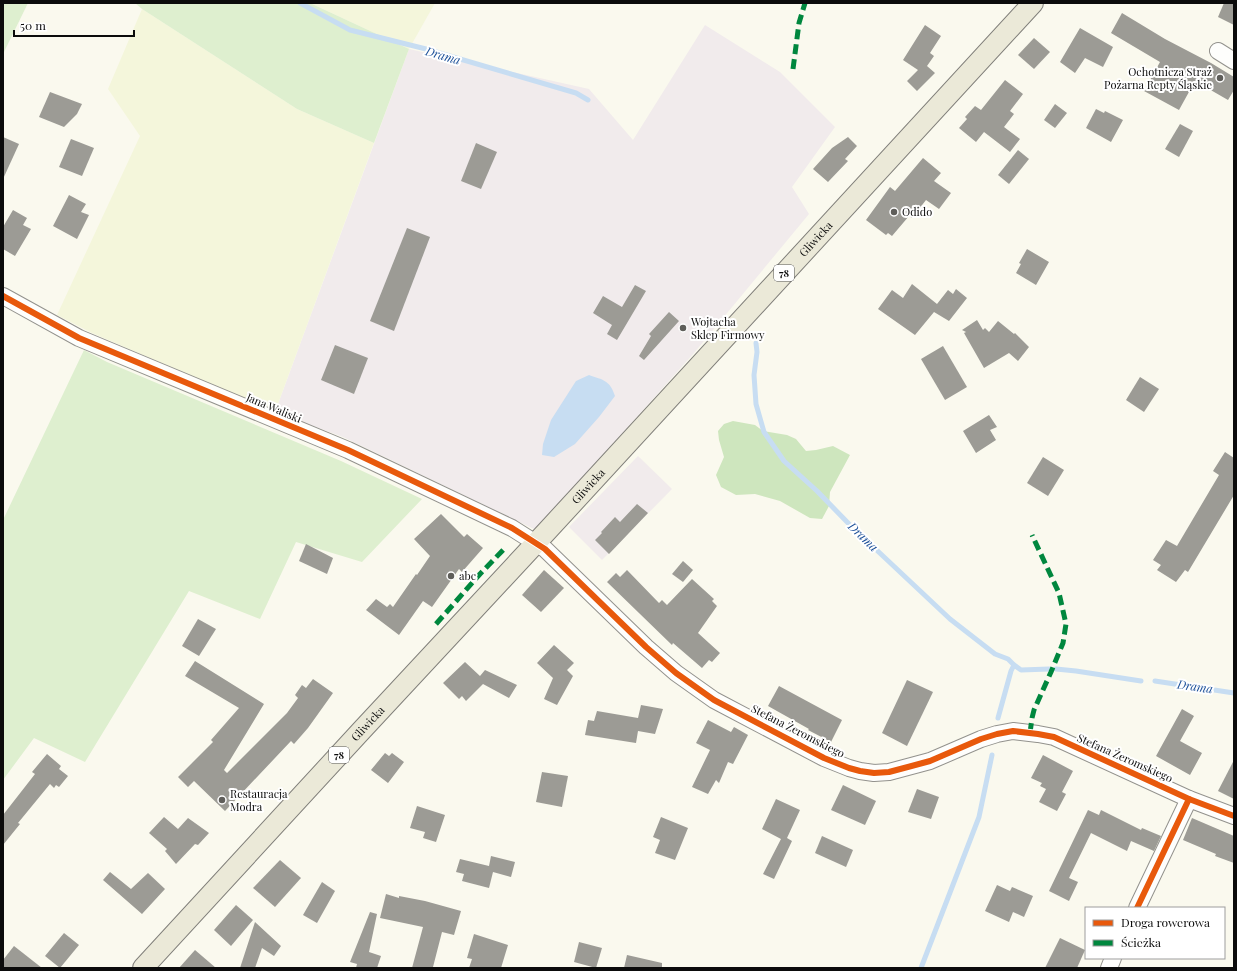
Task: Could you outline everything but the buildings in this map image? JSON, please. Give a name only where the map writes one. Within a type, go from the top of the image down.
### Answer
[{"type":"main road","name":"Gliwicka","points":[[143,968],[1033,3]]},
{"type":"street","points":[[1218,51],[1234,61]]},
{"type":"street","name":"Jana Waliski","points":[[3,296],[79,338],[348,450],[512,528],[536,543]]},
{"type":"street","name":"Stefana Żeromskiego","points":[[536,543],[676,674],[714,700],[824,758],[849,768],[874,772],[902,770],[930,761],[996,734],[1013,731],[1038,734],[1054,737],[1189,799],[1234,816]]},
{"type":"street","points":[[1137,907],[1189,799]]},
{"type":"shaded area","points":[[705,25],[780,72],[835,127],[792,187],[809,214],[694,353],[536,530],[343,437],[275,412],[409,49],[589,89],[633,140]]},
{"type":"shaded area","points":[[638,456],[672,489],[602,560],[569,527]]},
{"type":"green space","points":[[3,3],[28,3],[3,54]]},
{"type":"green space","points":[[135,3],[310,3],[409,49],[374,143],[297,109]]},
{"type":"green space","points":[[310,3],[435,3],[409,49]]},
{"type":"green space","points":[[142,9],[297,109],[374,143],[275,412],[92,333],[57,315],[140,136],[108,89]]},
{"type":"green space","points":[[84,350],[107,362],[341,461],[422,499],[362,562],[296,542],[260,619],[189,591],[85,762],[34,738],[3,780],[3,520]]},
{"type":"green space","points":[[733,421],[755,425],[763,431],[787,435],[796,439],[806,451],[833,446],[850,455],[830,492],[829,506],[822,519],[810,518],[780,501],[755,494],[736,495],[721,487],[716,475],[724,457],[718,431],[724,424]]},
{"type":"water","points":[[589,375],[605,381],[611,387],[615,396],[575,444],[554,457],[542,455],[543,444],[551,420],[576,381]]},
{"type":"waterway","name":"Drama","points":[[300,3],[350,30],[426,49],[576,93],[588,100]]},
{"type":"waterway","name":"Drama","points":[[756,343],[757,352],[754,375],[756,404],[764,432],[784,461],[950,619],[995,654],[1008,659],[1021,670],[1049,669]]},
{"type":"waterway","points":[[998,718],[1014,665]]},
{"type":"waterway","name":"Drama","points":[[1056,669],[1141,681]]},
{"type":"waterway","name":"Drama","points":[[1155,681],[1234,693]]},
{"type":"waterway","points":[[921,968],[979,817],[992,755]]},
{"type":"marked path","points":[[793,69],[799,23],[805,3]]},
{"type":"marked path","points":[[1030,733],[1034,710],[1063,643],[1066,624],[1059,593],[1032,535]]},
{"type":"marked path","points":[[436,624],[504,549]]},
{"type":"cycle path","points":[[3,296],[79,338],[348,450],[512,528],[545,549],[646,647],[676,673],[714,700],[824,758],[860,771],[874,773],[889,772],[930,761],[981,739],[997,734],[1013,731],[1038,734],[1054,737],[1189,799],[1234,816]]},
{"type":"cycle path","points":[[1137,907],[1189,799]]},
{"type":"place","name":"Ochotnicza Straż Pożarna Repty Śląskie","points":[[1220,78]]},
{"type":"place","name":"Odido","points":[[894,212]]},
{"type":"place","name":"Wojtacha Sklep Firmowy","points":[[683,328]]},
{"type":"place","name":"abc","points":[[451,576]]},
{"type":"place","name":"Restauracja Modra","points":[[222,800]]}]
